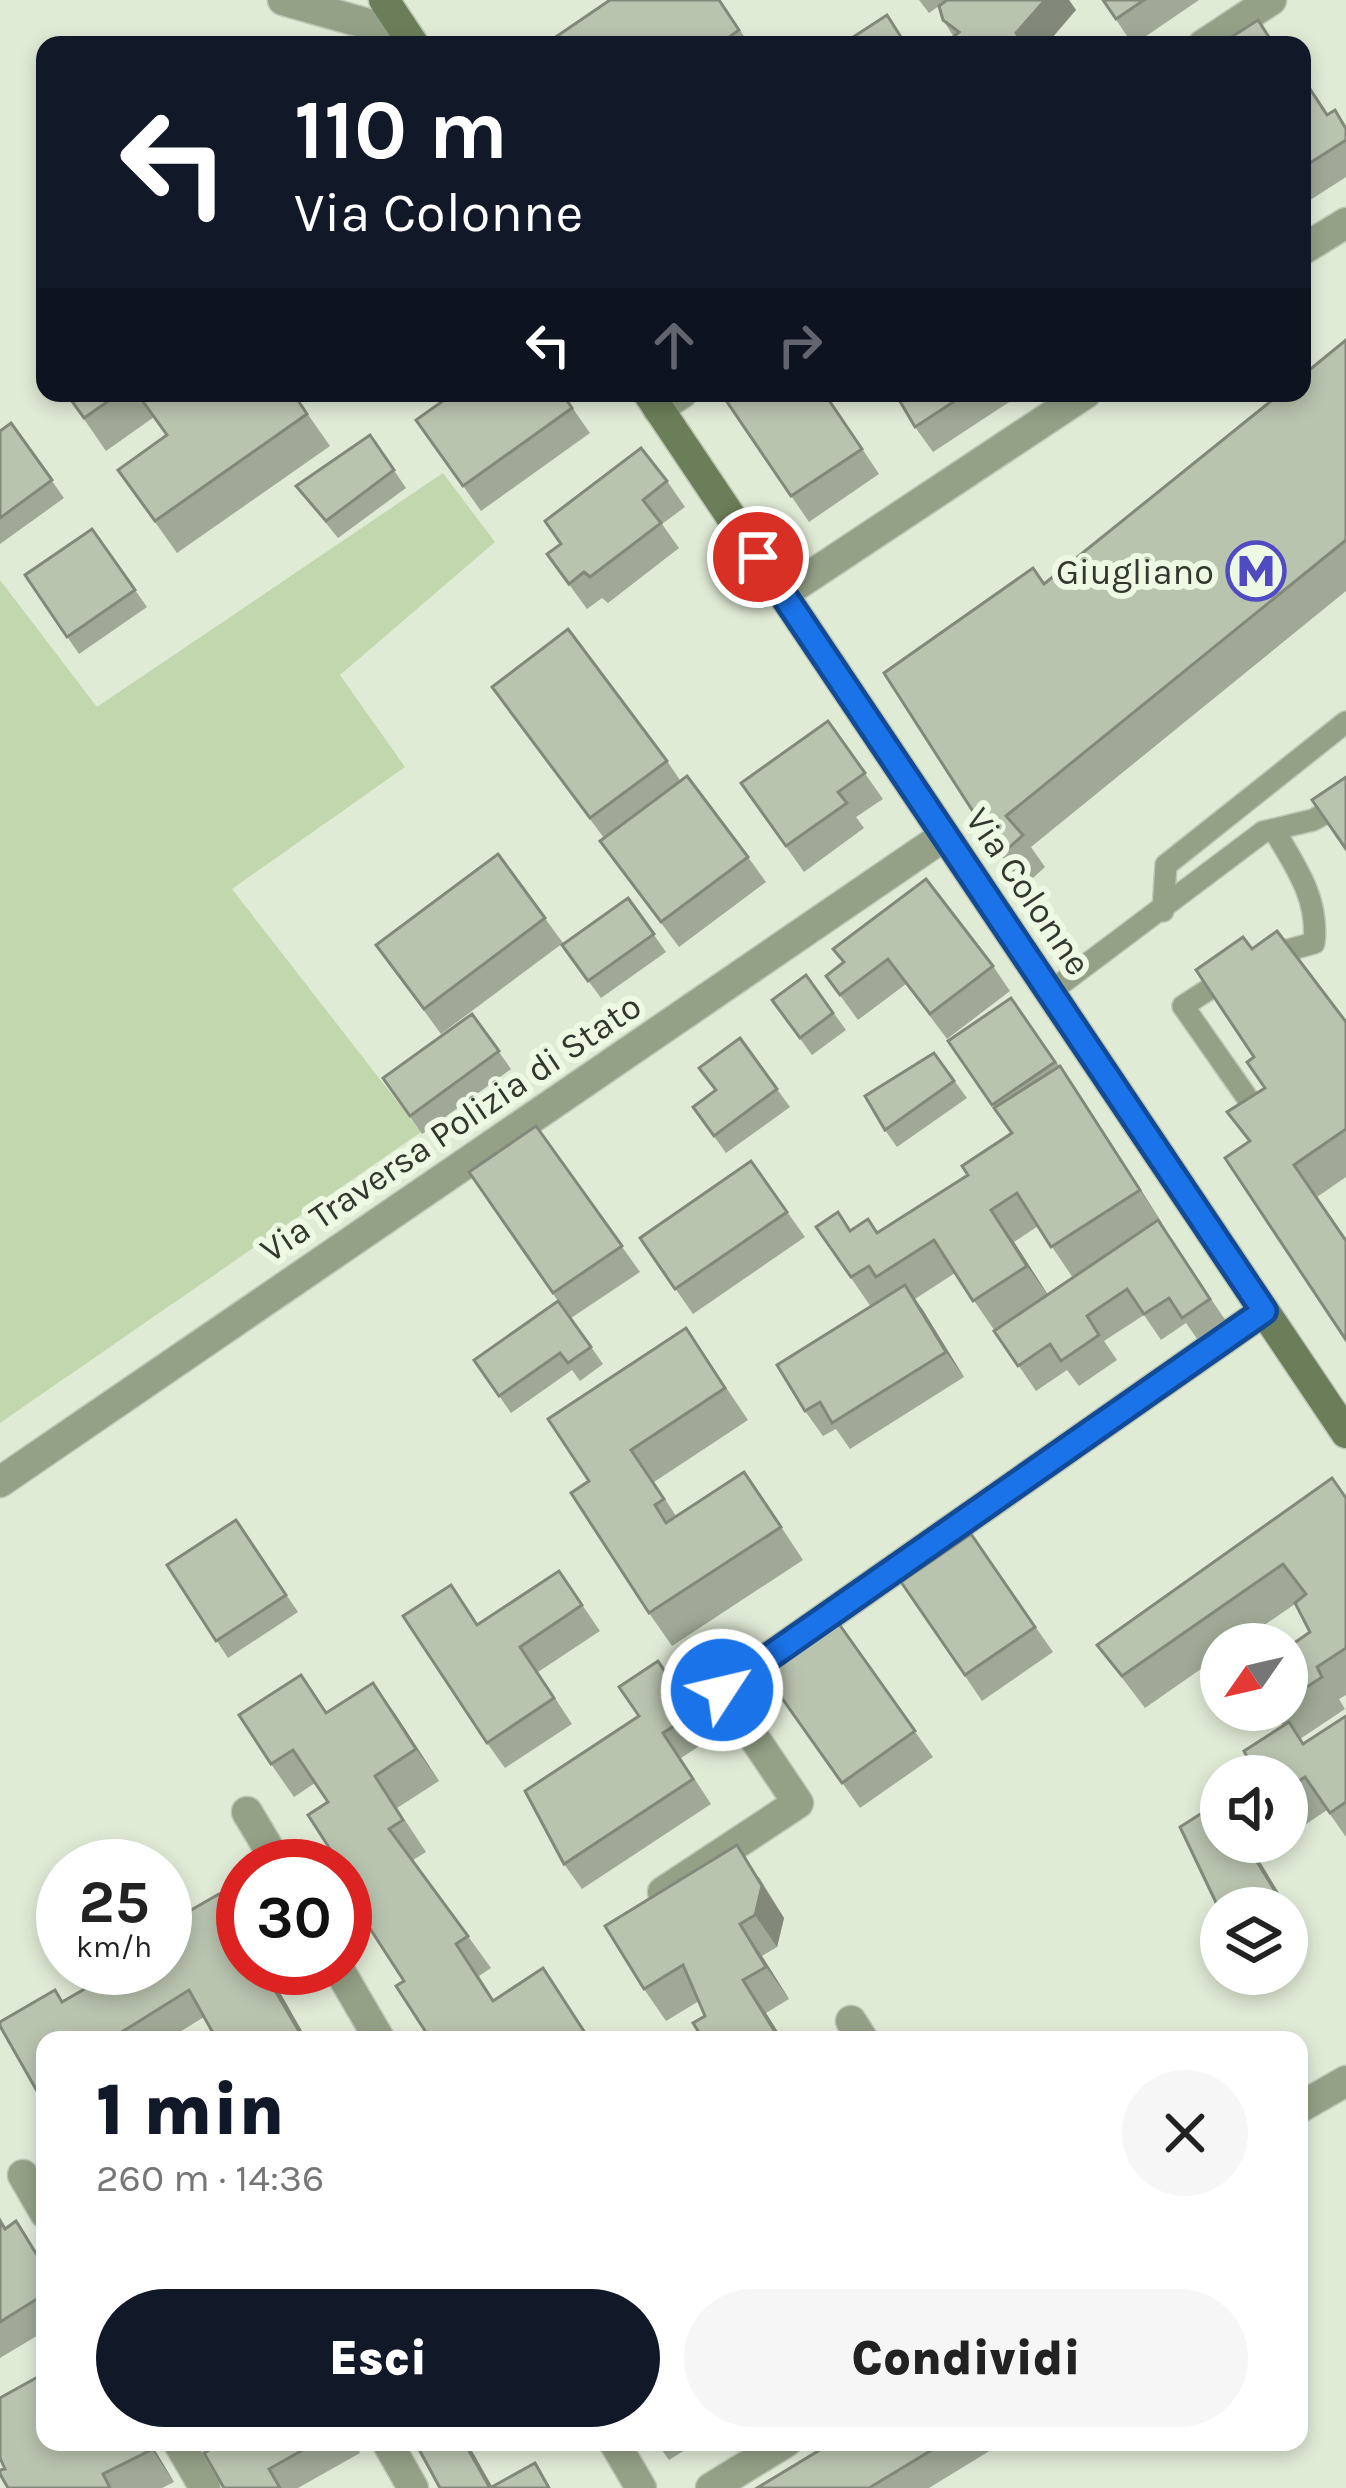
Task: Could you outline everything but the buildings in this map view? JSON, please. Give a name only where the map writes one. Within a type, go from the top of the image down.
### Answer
[{"type":"main road","points":[[384,0],[408,36]]},
{"type":"main road","name":"Via Colonne","points":[[665,402],[783,594],[944,836],[1264,1311],[1342,1418]]},
{"type":"street","points":[[283,0],[398,36]]},
{"type":"street","points":[[1214,36],[1252,5]]},
{"type":"street","points":[[1311,244],[1346,223]]},
{"type":"street","points":[[783,594],[1072,402]]},
{"type":"street","name":"Via Traversa Polizia di Stato","points":[[0,1482],[944,836]]},
{"type":"street","points":[[632,1912],[798,1803],[722,1690],[1264,1311]]},
{"type":"street","points":[[248,1812],[264,1839]]},
{"type":"street","points":[[354,1995],[375,2031]]},
{"type":"street","points":[[1308,2103],[1346,2081]]},
{"type":"street","points":[[23,2175],[36,2197]]},
{"type":"street","points":[[183,2451],[205,2488]]},
{"type":"street","points":[[392,2451],[413,2488]]},
{"type":"street","points":[[619,2451],[640,2488]]},
{"type":"street","points":[[711,2488],[771,2451]]},
{"type":"lane","points":[[1162,911],[1166,866],[1346,722]]},
{"type":"lane","points":[[1050,992],[1274,830],[1313,820],[1346,802]]},
{"type":"lane","points":[[1260,1116],[1183,1006],[1271,953],[1314,943],[1316,924],[1305,879],[1274,830]]},
{"type":"green space","points":[[443,473],[495,542],[340,675],[405,767],[232,889],[421,1132],[0,1423],[0,580],[97,707]]},
{"type":"place","name":"Giugliano","points":[[1256,571]]},
{"type":"route","points":[[722,1690],[1264,1311],[758,557]]}]
